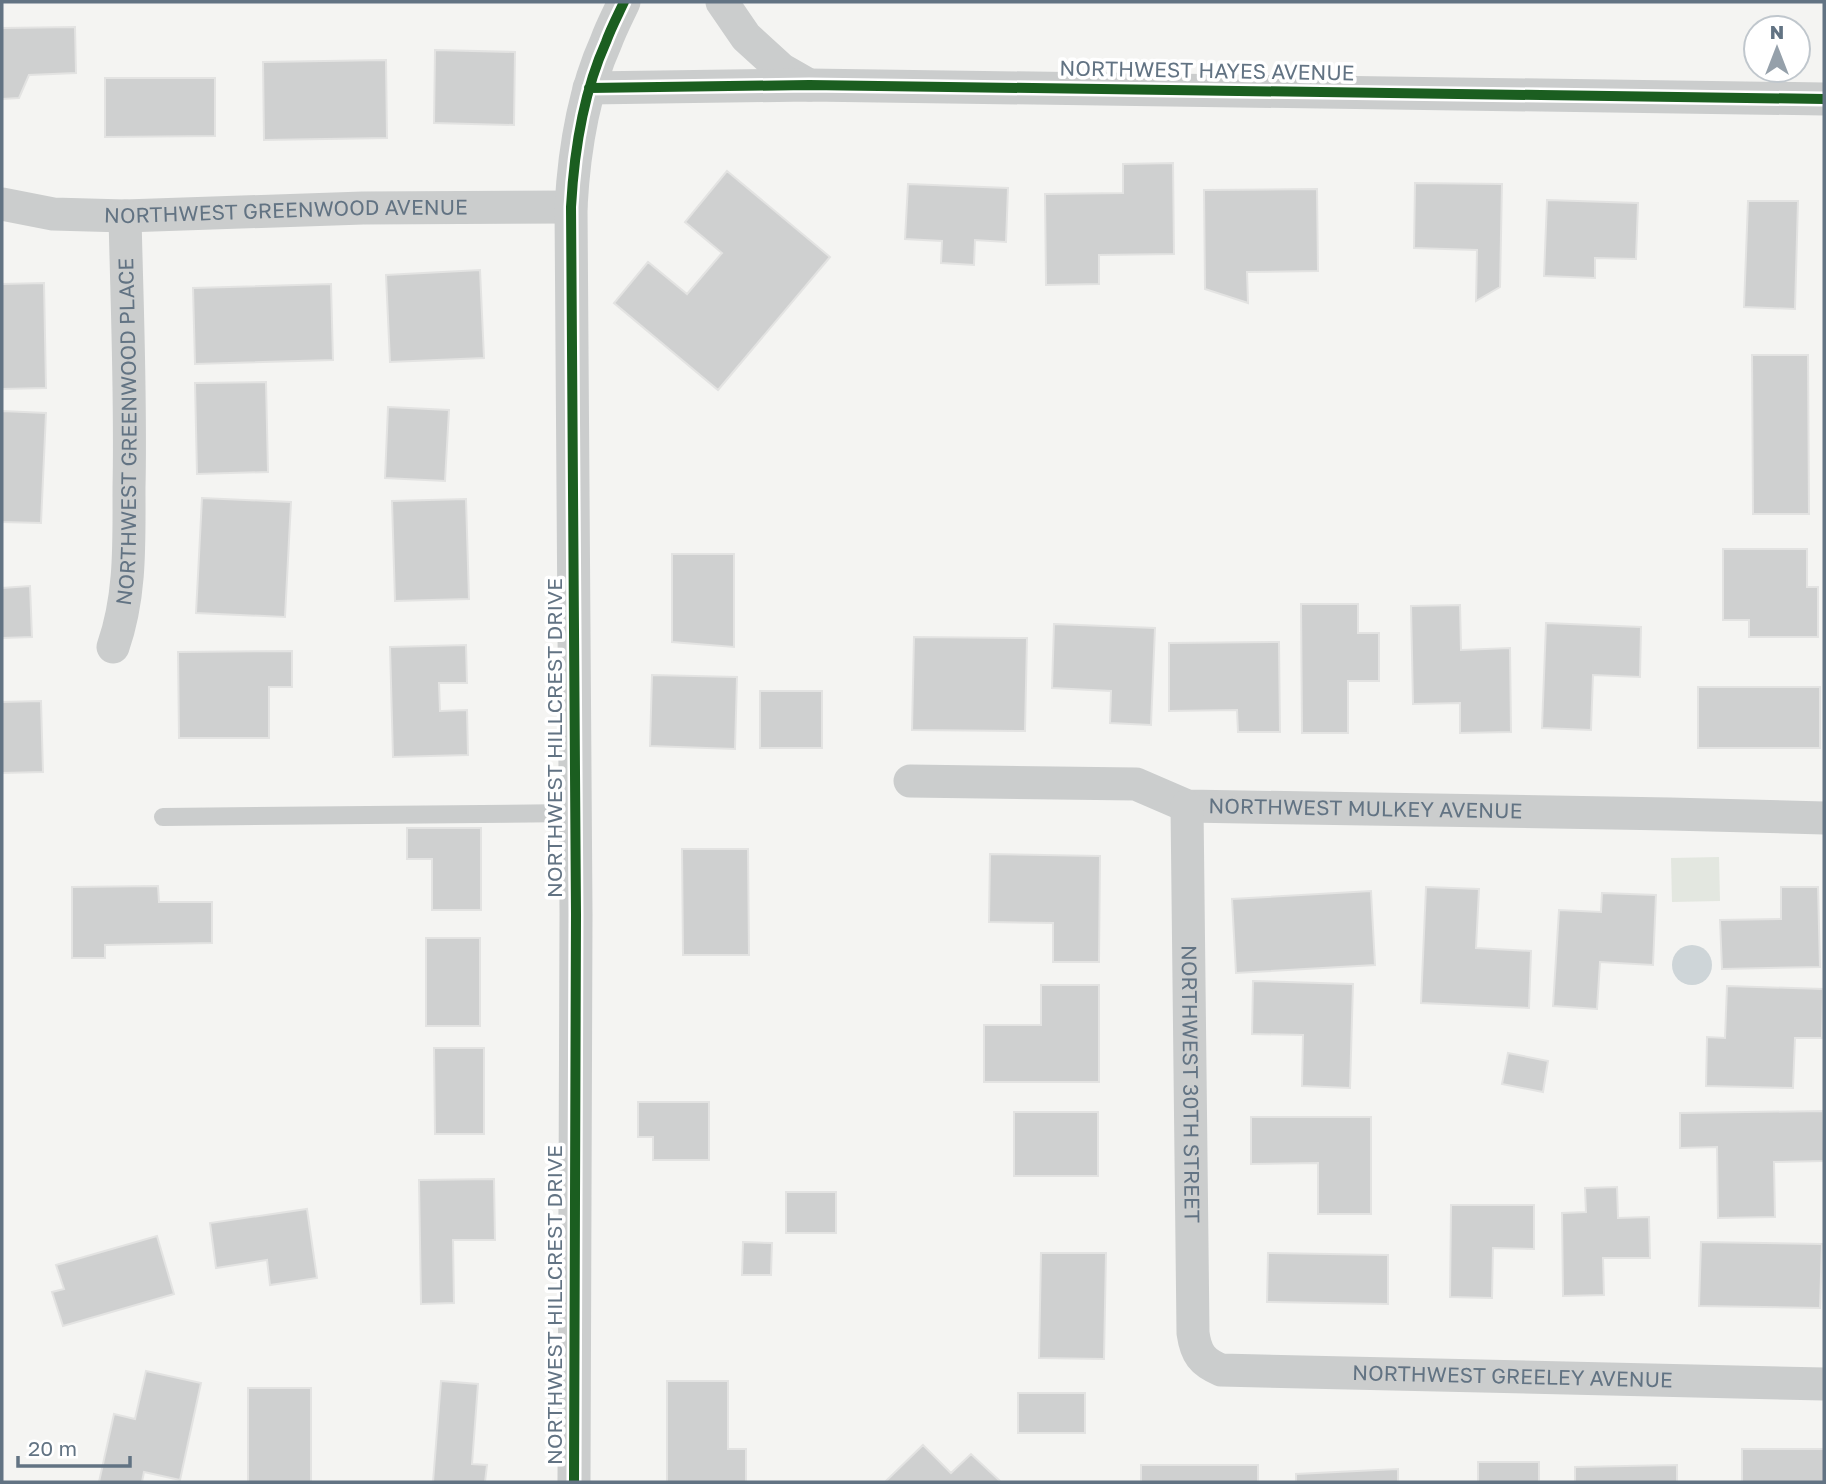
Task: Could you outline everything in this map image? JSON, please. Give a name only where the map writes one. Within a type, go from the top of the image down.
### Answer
[{"type":"street","name":"NORTHWEST HILLCREST DRIVE","points":[[574,1482],[575,813],[571,208],[573,166],[590,88],[605,43],[624,2]]},
{"type":"street","name":"NORTHWEST HAYES AVENUE","points":[[722,2],[746,37],[781,69],[809,85]]},
{"type":"street","name":"NORTHWEST HAYES AVENUE","points":[[590,88],[809,85],[1824,99]]},
{"type":"street","name":"NORTHWEST GREENWOOD AVENUE","points":[[2,204],[53,214],[125,216],[363,208],[571,208]]},
{"type":"street","name":"NORTHWEST GREENWOOD PLACE","points":[[113,647],[119,630],[128,579],[130,428],[125,216]]},
{"type":"street","name":"NORTHWEST MULKEY AVENUE","points":[[910,781],[1136,784],[1187,806],[1824,818]]},
{"type":"street","name":"NORTHWEST 30TH STREET","points":[[1187,806],[1193,1333],[1195,1348],[1203,1359]]},
{"type":"street","name":"NORTHWEST GREELEY AVENUE","points":[[1203,1359],[1221,1370],[1824,1384]]},
{"type":"lane","points":[[163,817],[575,813]]},
{"type":"shaded area","points":[[1719,857],[1720,901],[1672,902],[1671,858]]},
{"type":"shaded area","points":[[1692,945],[1700,946],[1706,951],[1711,957],[1711,973],[1706,979],[1700,984],[1692,985],[1684,984],[1678,979],[1673,973],[1672,965],[1673,957],[1678,951],[1684,946]]},
{"type":"building","points":[[75,27],[76,73],[29,75],[19,98],[2,99],[2,28]]},
{"type":"building","points":[[435,50],[515,52],[514,125],[434,123]]},
{"type":"building","points":[[386,60],[387,138],[264,140],[263,62]]},
{"type":"building","points":[[105,78],[215,78],[215,136],[105,137]]},
{"type":"building","points":[[1173,163],[1174,254],[1099,255],[1099,284],[1046,285],[1045,194],[1123,193],[1123,164]]},
{"type":"building","points":[[727,171],[830,257],[718,390],[614,303],[648,262],[687,294],[722,253],[685,222]]},
{"type":"building","points":[[1415,183],[1502,184],[1500,287],[1476,301],[1477,250],[1414,248]]},
{"type":"building","points":[[908,184],[1008,188],[1006,242],[975,240],[974,265],[941,263],[942,241],[905,239]]},
{"type":"building","points":[[1317,189],[1318,271],[1247,272],[1248,303],[1205,289],[1204,190]]},
{"type":"building","points":[[1547,200],[1638,203],[1636,259],[1595,258],[1595,278],[1544,276]]},
{"type":"building","points":[[1748,201],[1798,201],[1795,309],[1744,307]]},
{"type":"building","points":[[480,270],[484,358],[390,362],[386,275]]},
{"type":"building","points":[[44,283],[46,388],[2,389],[2,284]]},
{"type":"building","points":[[331,284],[333,360],[195,364],[193,288]]},
{"type":"building","points":[[1752,355],[1808,355],[1809,514],[1753,514]]},
{"type":"building","points":[[266,382],[268,472],[197,474],[195,383]]},
{"type":"building","points":[[388,407],[449,410],[445,481],[385,478]]},
{"type":"building","points":[[2,411],[46,413],[41,523],[2,522]]},
{"type":"building","points":[[202,498],[291,502],[285,617],[196,613]]},
{"type":"building","points":[[466,499],[469,599],[395,601],[392,501]]},
{"type":"building","points":[[1723,549],[1807,549],[1807,587],[1818,587],[1818,637],[1749,637],[1749,620],[1723,620]]},
{"type":"building","points":[[672,554],[734,554],[734,647],[672,642]]},
{"type":"building","points":[[30,586],[32,637],[2,638],[2,588]]},
{"type":"building","points":[[1301,604],[1358,604],[1358,633],[1379,633],[1379,681],[1348,681],[1348,733],[1302,733]]},
{"type":"building","points":[[1460,605],[1461,650],[1510,648],[1511,732],[1460,733],[1460,703],[1413,704],[1411,606]]},
{"type":"building","points":[[1546,623],[1641,627],[1640,677],[1593,675],[1591,730],[1542,728]]},
{"type":"building","points":[[1054,624],[1155,628],[1151,725],[1110,723],[1111,691],[1052,688]]},
{"type":"building","points":[[914,637],[1027,638],[1025,731],[912,730]]},
{"type":"building","points":[[1279,642],[1280,732],[1238,732],[1237,710],[1169,711],[1169,643]]},
{"type":"building","points":[[466,645],[467,683],[439,683],[440,711],[467,710],[468,755],[393,757],[390,647]]},
{"type":"building","points":[[292,651],[292,687],[269,687],[269,738],[179,738],[178,652]]},
{"type":"building","points":[[652,675],[737,677],[735,749],[650,746]]},
{"type":"building","points":[[1698,687],[1820,687],[1820,748],[1698,748]]},
{"type":"building","points":[[760,691],[822,691],[822,748],[760,748]]},
{"type":"building","points":[[41,701],[43,772],[2,773],[2,702]]},
{"type":"building","points":[[407,828],[481,828],[481,910],[432,910],[432,859],[407,859]]},
{"type":"building","points":[[682,849],[748,849],[749,955],[683,955]]},
{"type":"building","points":[[990,854],[1100,856],[1099,962],[1053,962],[1053,923],[989,922]]},
{"type":"building","points":[[158,886],[159,902],[212,902],[212,943],[105,945],[105,958],[72,958],[72,887]]},
{"type":"building","points":[[1426,887],[1479,889],[1476,948],[1531,951],[1529,1008],[1421,1003]]},
{"type":"building","points":[[1781,887],[1818,887],[1820,967],[1722,969],[1720,920],[1781,919]]},
{"type":"building","points":[[1371,891],[1375,965],[1236,973],[1232,899]]},
{"type":"building","points":[[1602,893],[1656,895],[1653,965],[1600,962],[1597,1009],[1553,1006],[1559,910],[1601,912]]},
{"type":"building","points":[[426,938],[480,938],[480,1026],[426,1026]]},
{"type":"building","points":[[1253,981],[1353,984],[1350,1088],[1302,1086],[1303,1035],[1252,1034]]},
{"type":"building","points":[[1041,985],[1099,985],[1099,1082],[984,1082],[984,1025],[1041,1025]]},
{"type":"building","points":[[1727,986],[1823,989],[1822,1038],[1795,1038],[1793,1088],[1706,1086],[1707,1037],[1725,1038]]},
{"type":"building","points":[[434,1048],[484,1048],[484,1134],[435,1134]]},
{"type":"building","points":[[1508,1053],[1548,1061],[1543,1092],[1502,1084]]},
{"type":"building","points":[[638,1102],[709,1102],[709,1160],[653,1160],[653,1137],[638,1137]]},
{"type":"building","points":[[1823,1111],[1824,1161],[1774,1162],[1775,1217],[1718,1218],[1717,1147],[1680,1148],[1680,1113]]},
{"type":"building","points":[[1014,1112],[1098,1112],[1098,1176],[1014,1176]]},
{"type":"building","points":[[1251,1117],[1371,1117],[1371,1214],[1318,1214],[1318,1163],[1251,1164]]},
{"type":"building","points":[[494,1179],[495,1240],[453,1240],[454,1303],[421,1304],[419,1180]]},
{"type":"building","points":[[1617,1187],[1618,1218],[1649,1217],[1650,1258],[1603,1258],[1604,1295],[1563,1296],[1562,1213],[1586,1212],[1585,1188]]},
{"type":"building","points":[[786,1192],[836,1192],[836,1233],[786,1233]]},
{"type":"building","points":[[1451,1205],[1534,1205],[1534,1249],[1493,1248],[1492,1298],[1450,1297]]},
{"type":"building","points":[[307,1209],[317,1278],[270,1285],[267,1260],[216,1268],[210,1223]]},
{"type":"building","points":[[157,1236],[174,1294],[63,1326],[52,1292],[64,1289],[56,1265]]},
{"type":"building","points":[[743,1242],[772,1243],[771,1275],[742,1275]]},
{"type":"building","points":[[1701,1242],[1822,1244],[1820,1308],[1699,1306]]},
{"type":"building","points":[[1041,1253],[1106,1253],[1104,1359],[1039,1358]]},
{"type":"building","points":[[1268,1253],[1388,1255],[1388,1304],[1267,1302]]},
{"type":"building","points":[[146,1371],[201,1383],[180,1480],[144,1472],[142,1482],[99,1482],[114,1414],[135,1419]]},
{"type":"building","points":[[441,1381],[478,1384],[472,1464],[487,1465],[485,1482],[433,1482]]},
{"type":"building","points":[[667,1381],[728,1381],[728,1449],[746,1449],[746,1482],[667,1482]]},
{"type":"building","points":[[248,1388],[311,1388],[311,1482],[248,1482]]},
{"type":"building","points":[[1018,1393],[1085,1393],[1085,1433],[1018,1433]]},
{"type":"building","points":[[923,1445],[951,1473],[971,1454],[1001,1482],[886,1481]]},
{"type":"building","points":[[1742,1449],[1824,1449],[1824,1482],[1742,1482]]},
{"type":"building","points":[[1478,1462],[1539,1462],[1539,1482],[1478,1482]]},
{"type":"building","points":[[1141,1465],[1258,1465],[1258,1482],[1141,1482]]},
{"type":"building","points":[[1677,1465],[1677,1482],[1575,1482],[1575,1467]]},
{"type":"building","points":[[1398,1469],[1398,1482],[1296,1482],[1296,1474]]},
{"type":"cycle path","points":[[574,1482],[576,914],[571,207],[577,144],[591,82],[624,2]]},
{"type":"cycle path","points":[[589,88],[809,85],[1824,99]]}]
